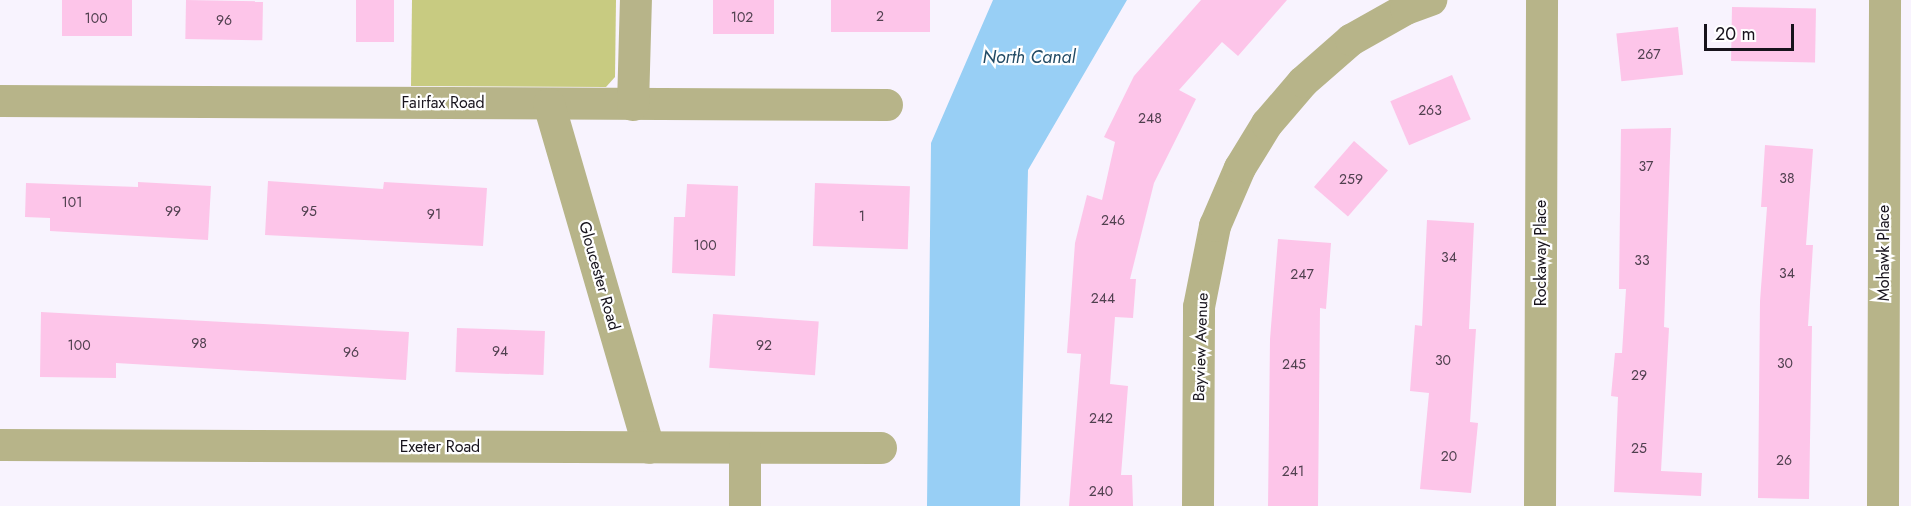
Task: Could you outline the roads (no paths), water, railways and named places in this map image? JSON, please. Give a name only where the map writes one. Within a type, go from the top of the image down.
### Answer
[{"type":"street","points":[[633,105],[636,0]]},
{"type":"street","name":"Bayview Avenue","points":[[1198,506],[1199,308],[1215,226],[1240,168],[1268,124],[1303,82],[1351,40],[1406,9],[1431,0]]},
{"type":"street","name":"Rockaway Place","points":[[1540,506],[1542,0]]},
{"type":"street","name":"Mohawk Place","points":[[1883,506],[1885,0]]},
{"type":"street","name":"Fairfax Road","points":[[0,101],[887,105]]},
{"type":"street","name":"Gloucester Road","points":[[549,104],[649,448]]},
{"type":"street","name":"Exeter Road","points":[[0,445],[881,448]]},
{"type":"street","points":[[745,448],[745,506]]},
{"type":"water","name":"North Canal","points":[[993,0],[1127,0],[1028,170],[1020,506],[927,506],[931,143]]}]
